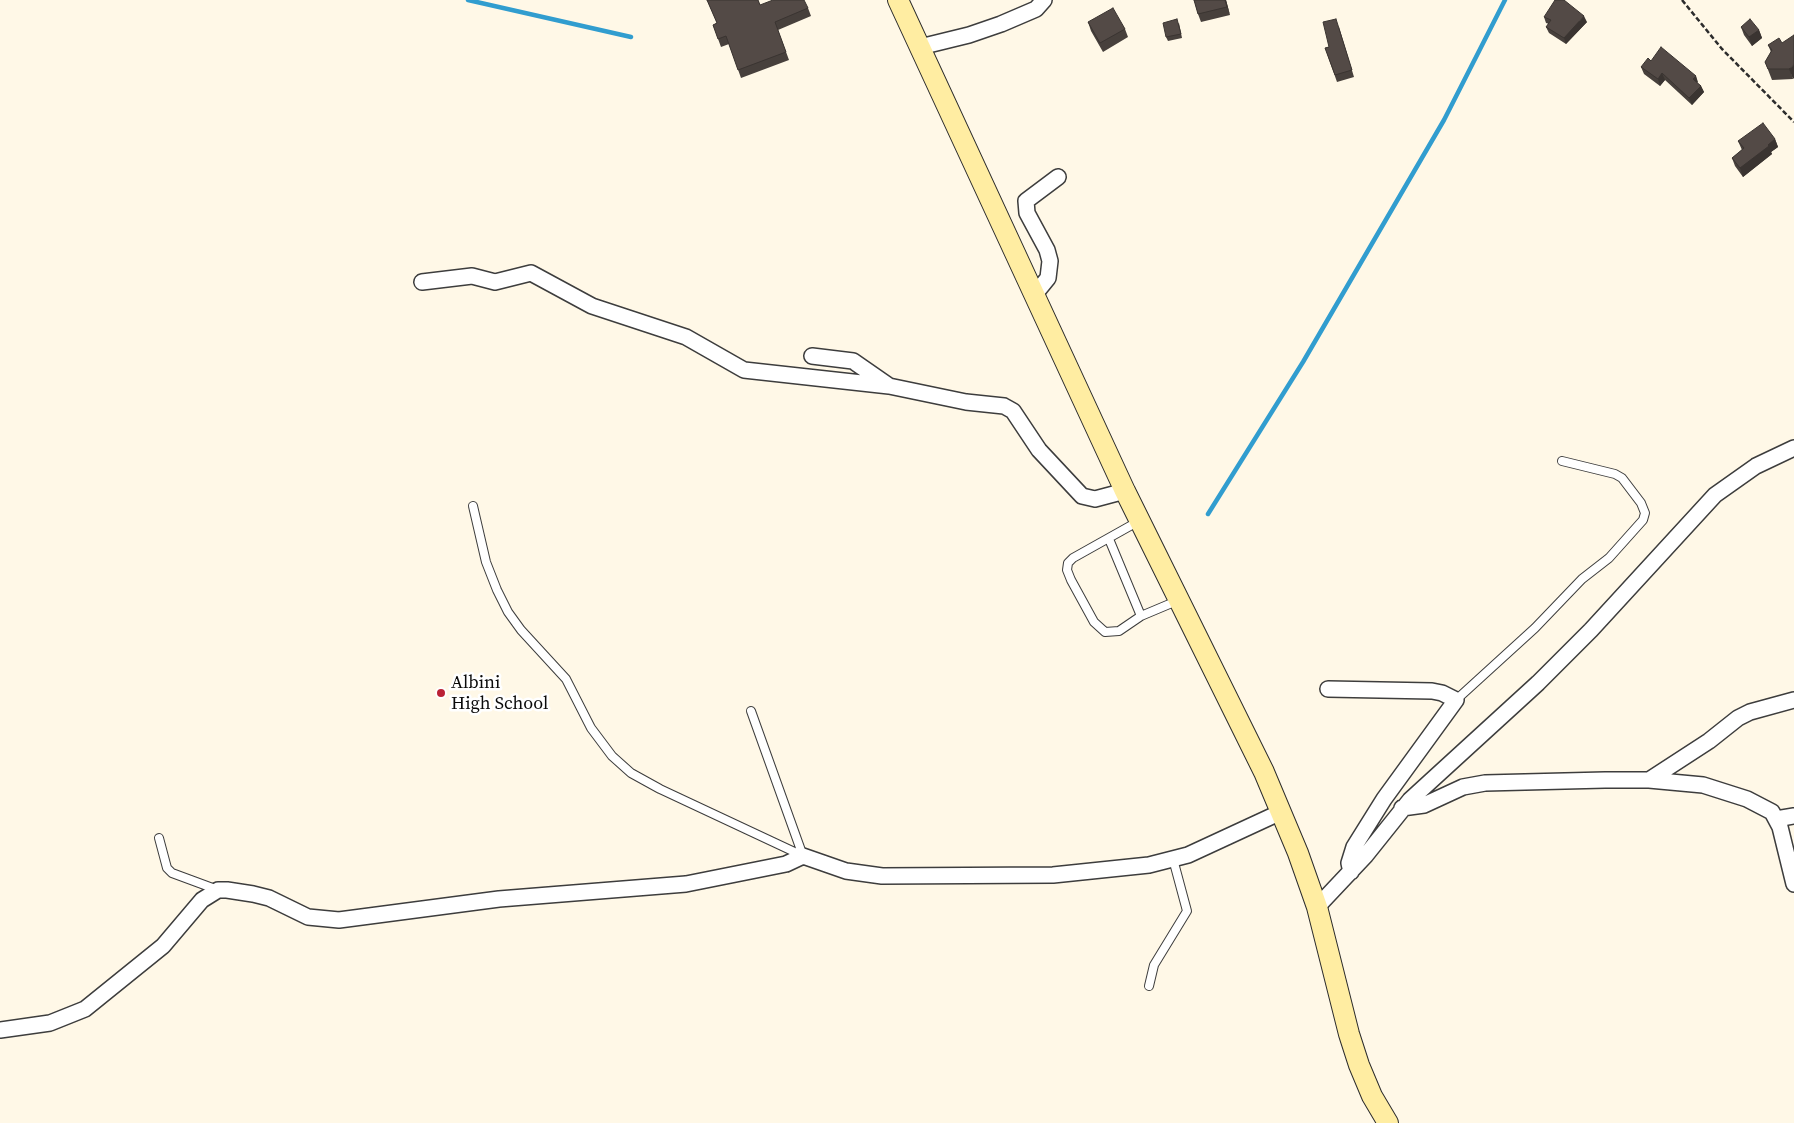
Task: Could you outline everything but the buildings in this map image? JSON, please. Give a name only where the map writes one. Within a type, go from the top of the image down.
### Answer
[{"type":"street","points":[[898,0],[1125,491],[1264,772],[1317,907],[1352,1042],[1372,1096],[1388,1123]]},
{"type":"street","points":[[920,47],[969,35],[1001,24],[1036,9],[1044,0]]},
{"type":"street","points":[[1035,294],[1048,278],[1050,261],[1047,250],[1027,214],[1026,201],[1058,177]]},
{"type":"street","points":[[422,282],[472,276],[495,282],[531,273],[592,306],[686,337],[744,370],[889,386],[966,402],[1004,406],[1013,411],[1039,450],[1082,496],[1095,499],[1125,491]]},
{"type":"street","points":[[812,356],[853,361],[889,386]]},
{"type":"street","points":[[1317,907],[1351,872],[1402,808],[1538,683],[1591,630],[1715,495],[1756,466],[1794,448]]},
{"type":"street","points":[[1328,689],[1432,691],[1442,693],[1456,700],[1384,799],[1350,857],[1351,872]]},
{"type":"street","points":[[1650,780],[1709,741],[1738,718],[1750,712],[1794,700]]},
{"type":"street","points":[[1402,808],[1424,805],[1463,787],[1484,783],[1650,780],[1702,785],[1722,790],[1764,807],[1776,819],[1794,884]]},
{"type":"street","points":[[0,1030],[50,1022],[85,1008],[163,946],[202,900],[218,890],[269,898],[308,916],[338,920],[508,898],[686,884],[786,864],[803,856],[846,871],[882,876],[1053,875],[1149,865],[1188,855],[1281,812]]},
{"type":"street","points":[[1776,819],[1794,816]]},
{"type":"lane","points":[[1456,700],[1535,628],[1582,580],[1609,558],[1643,520],[1645,513],[1642,504],[1622,478],[1615,474],[1562,462]]},
{"type":"lane","points":[[473,506],[486,562],[508,612],[521,630],[566,679],[591,728],[612,756],[631,773],[660,789],[803,856]]},
{"type":"lane","points":[[1140,521],[1084,551],[1068,562],[1067,570],[1071,580],[1094,622],[1105,632],[1119,631],[1142,616],[1178,600]]},
{"type":"lane","points":[[1109,539],[1142,616]]},
{"type":"lane","points":[[751,711],[803,856]]},
{"type":"lane","points":[[159,838],[167,868],[172,873],[218,890]]},
{"type":"lane","points":[[1148,986],[1157,960],[1187,911],[1173,858]]},
{"type":"path","points":[[1682,0],[1722,49],[1794,122]]},
{"type":"waterway","points":[[468,0],[631,37]]},
{"type":"waterway","points":[[1208,514],[1303,362],[1444,120],[1505,0]]},
{"type":"place","name":"Albini High School","points":[[441,693]]}]
